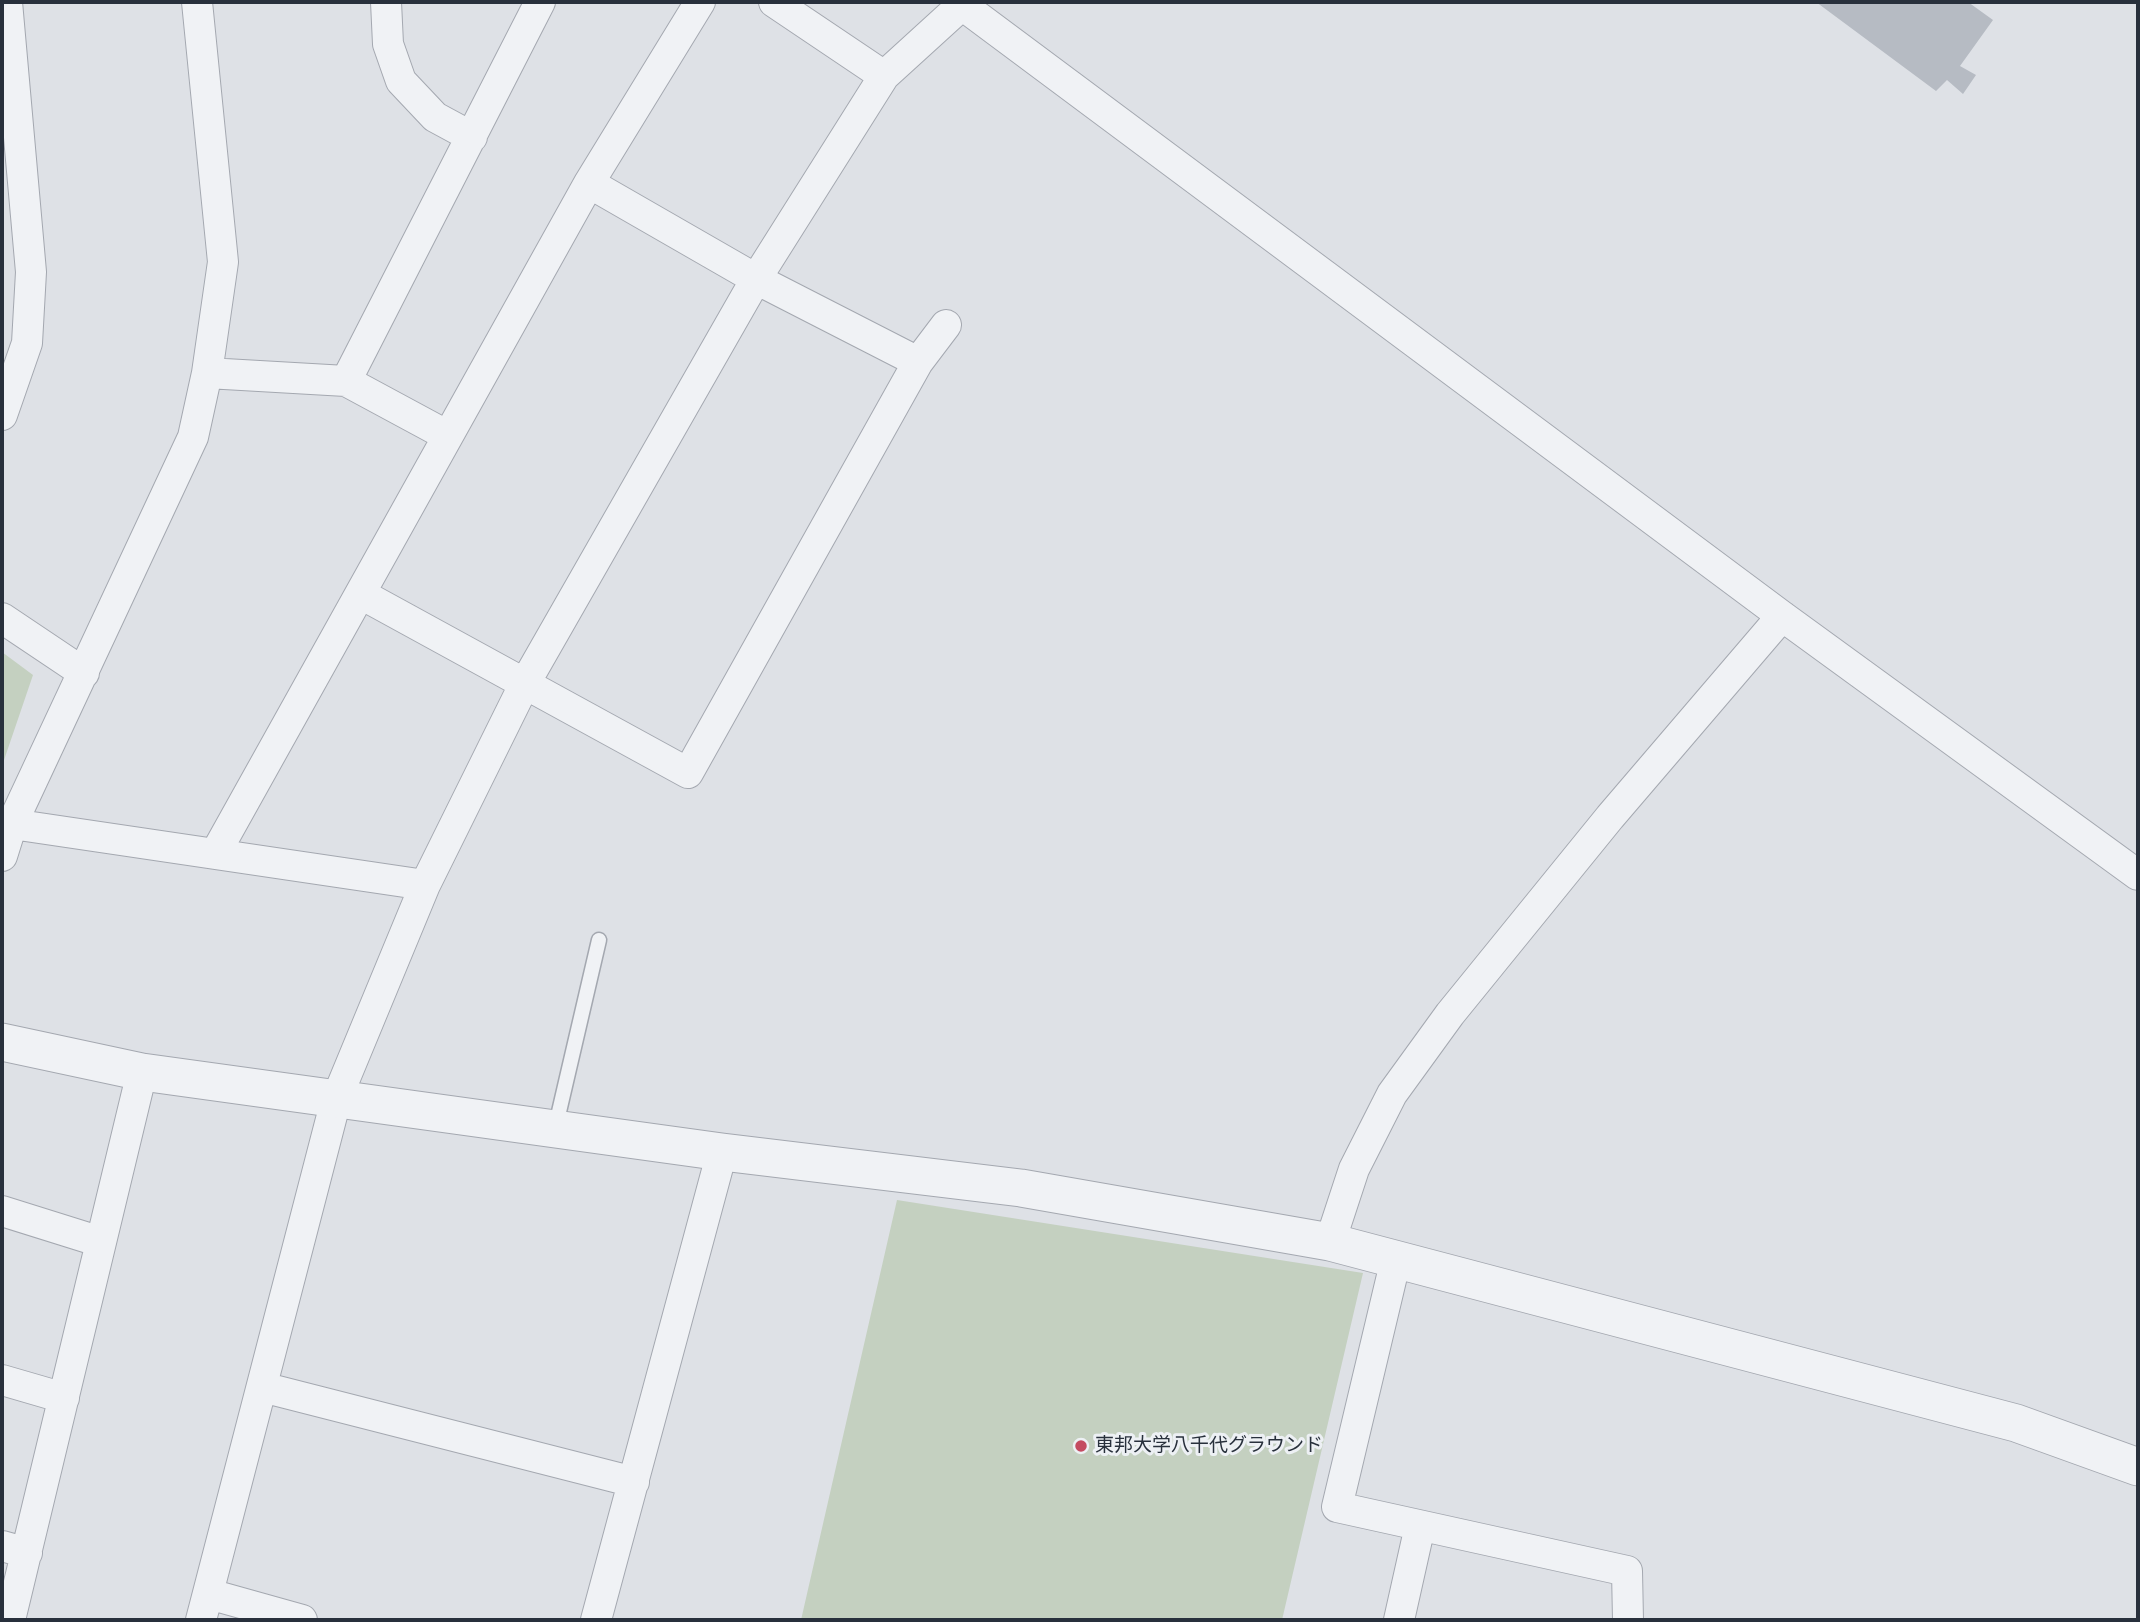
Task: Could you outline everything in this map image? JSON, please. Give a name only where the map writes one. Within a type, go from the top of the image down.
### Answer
[{"type":"street","points":[[2,415],[27,343],[30,272],[8,2]]},
{"type":"street","points":[[2,856],[12,824],[193,437],[207,373],[223,262],[197,2]]},
{"type":"street","points":[[386,2],[388,44],[401,81],[435,117],[472,137]]},
{"type":"street","points":[[346,381],[540,2]]},
{"type":"street","points":[[215,853],[589,183],[700,2]]},
{"type":"street","points":[[774,2],[884,76]]},
{"type":"street","points":[[302,1620],[205,1607],[336,1100],[425,885],[524,685],[757,279],[884,76],[962,5],[1782,616],[2138,875]]},
{"type":"street","points":[[589,183],[757,279],[918,362]]},
{"type":"street","points":[[361,594],[688,773],[918,362],[946,325]]},
{"type":"street","points":[[207,373],[346,381],[448,436]]},
{"type":"street","points":[[1330,1242],[1354,1169],[1392,1094],[1450,1014],[1610,817],[1782,616]]},
{"type":"street","points":[[2,618],[84,673]]},
{"type":"street","points":[[12,824],[425,885]]},
{"type":"street","points":[[2,1042],[142,1072],[722,1153],[1021,1188],[1330,1242],[2016,1423],[2138,1467]]},
{"type":"street","points":[[10,1620],[15,1550],[64,1398],[142,1072]]},
{"type":"street","points":[[596,1620],[722,1153]]},
{"type":"street","points":[[2,1211],[101,1242]]},
{"type":"street","points":[[1396,1259],[1337,1507],[1627,1571],[1628,1620]]},
{"type":"street","points":[[2,1380],[64,1398]]},
{"type":"street","points":[[262,1387],[634,1482]]},
{"type":"street","points":[[1399,1620],[1420,1526]]},
{"type":"lane","points":[[554,1130],[599,940]]},
{"type":"green space","points":[[2,652],[33,675],[2,766]]},
{"type":"green space","name":"東邦大学八千代グラウンド","points":[[897,1200],[1363,1273],[1282,1620],[801,1620]]},
{"type":"building","points":[[1816,2],[1968,2],[1993,20],[1960,66],[1976,75],[1963,94],[1947,80],[1936,91]]},
{"type":"place","name":"東邦大学八千代グラウンド","points":[[1081,1446]]}]
